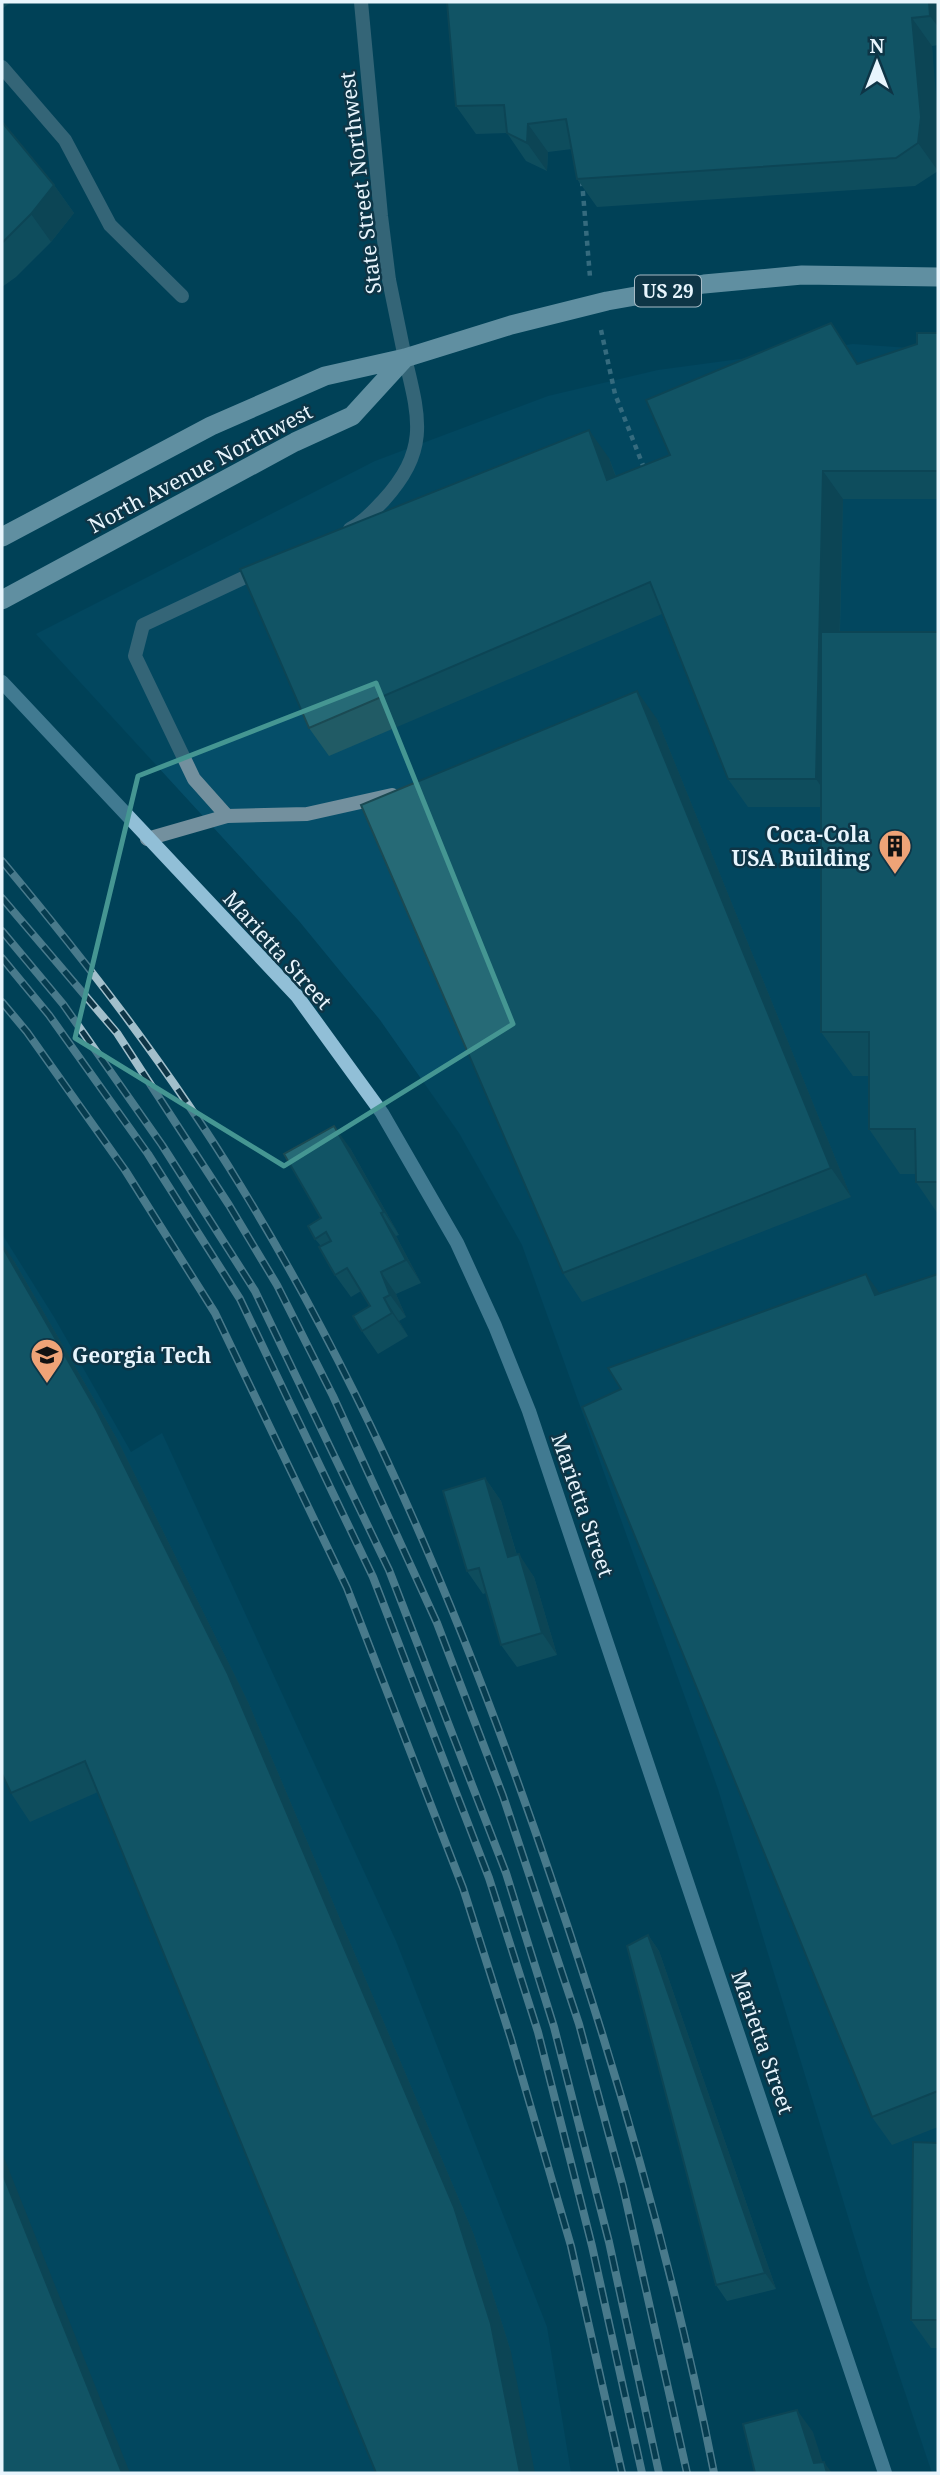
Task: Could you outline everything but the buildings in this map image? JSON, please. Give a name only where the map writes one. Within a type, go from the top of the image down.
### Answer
[{"type":"highway","name":"North Avenue Northwest","points":[[2,537],[211,426],[325,376],[405,358],[511,325],[607,301],[704,284],[802,275],[938,277]]},
{"type":"highway","name":"North Avenue Northwest","points":[[2,600],[295,442],[352,416],[405,358]]},
{"type":"main road","name":"Marietta Street","points":[[2,682],[297,996],[382,1113],[457,1243],[495,1326],[529,1411],[885,2473]]},
{"type":"street","name":"State Street Northwest","points":[[337,535],[362,523],[401,481],[417,439],[418,415],[389,279],[361,2]]},
{"type":"street","points":[[2,67],[65,140],[110,225],[182,296]]},
{"type":"street","points":[[227,816],[194,779],[135,656],[143,625],[276,563]]},
{"type":"street","points":[[147,839],[227,816],[307,814],[400,793]]},
{"type":"highlighted area","points":[[376,683],[513,1024],[284,1166],[75,1038],[138,776]]},
{"type":"shaded area","points":[[853,344],[938,350],[938,2473],[932,2473],[867,2279],[718,1789],[522,1245],[459,1133],[380,1020],[299,921],[36,634],[375,461],[548,396],[658,370]]},
{"type":"shaded area","points":[[2,1234],[54,1317],[131,1452],[162,1433],[396,1941],[547,2327],[571,2473],[2,2473]]},
{"type":"railway","points":[[2,861],[127,1018],[240,1185],[289,1268],[334,1353],[417,1527],[523,1795],[601,2031],[664,2251],[714,2473]]},
{"type":"railway","points":[[2,898],[117,1033],[229,1205],[277,1285],[333,1396],[437,1623],[503,1796],[579,2024],[623,2187],[687,2473]]},
{"type":"railway","points":[[2,931],[63,1004],[162,1145],[255,1291],[389,1570],[506,1873],[554,2027],[609,2242],[659,2473]]},
{"type":"railway","points":[[2,958],[49,1015],[148,1154],[240,1299],[373,1577],[489,1878],[538,2032],[592,2246],[642,2473]]},
{"type":"railway","points":[[2,1002],[27,1032],[125,1170],[215,1313],[347,1588],[463,1888],[511,2039],[571,2246],[622,2473]]},
{"type":"place","name":"Coca-Cola USA Building","points":[[895,876]]},
{"type":"place","name":"Georgia Tech","points":[[47,1385]]}]
